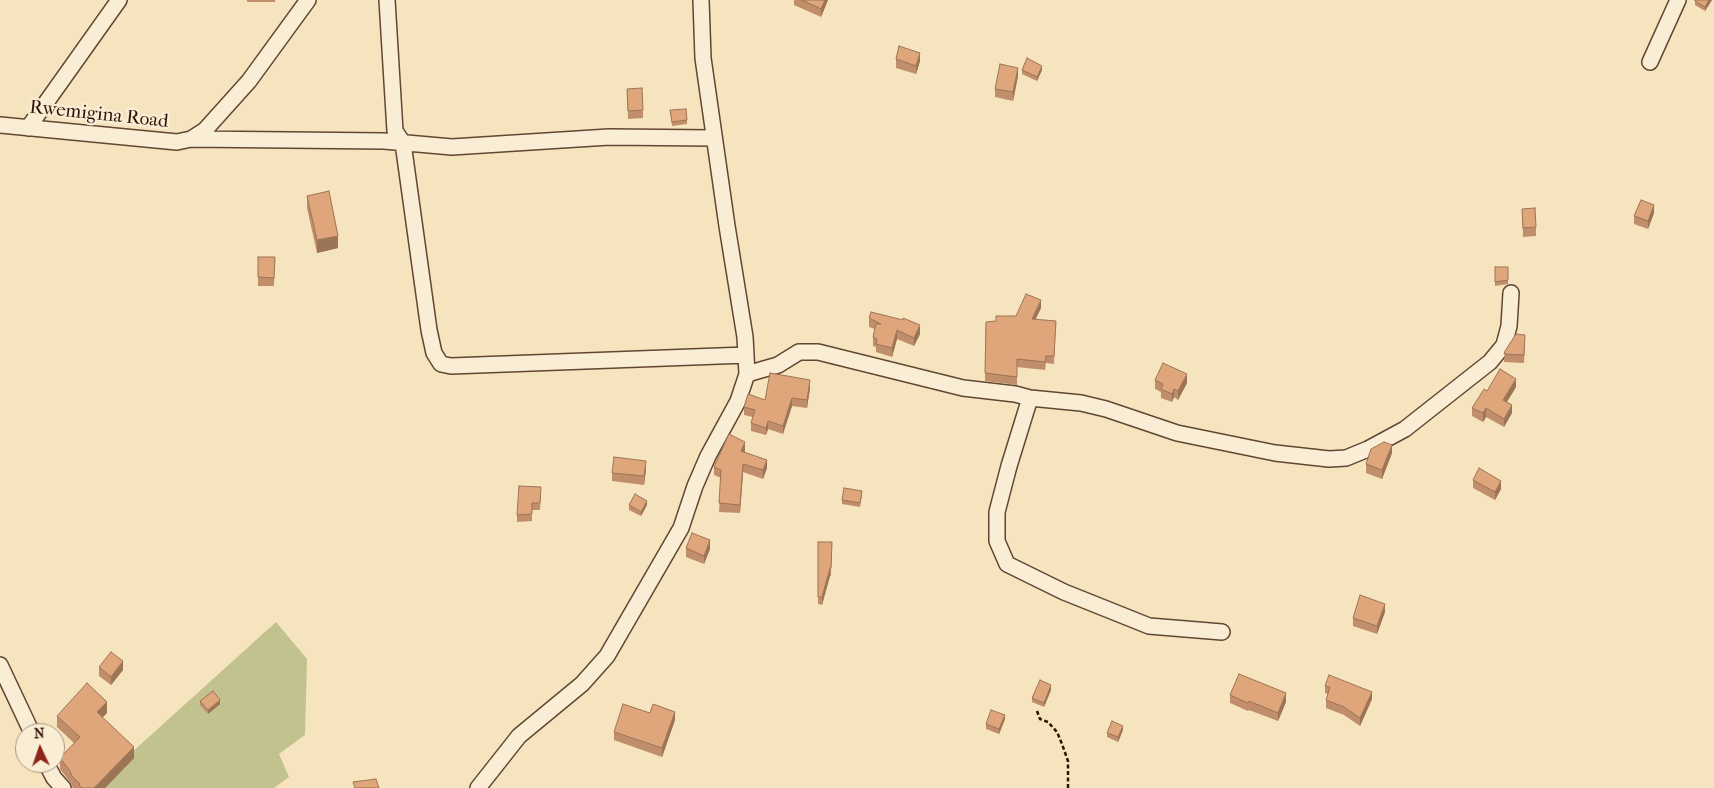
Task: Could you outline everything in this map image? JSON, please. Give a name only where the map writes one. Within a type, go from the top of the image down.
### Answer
[{"type":"street","points":[[28,128],[119,0]]},
{"type":"street","name":"Rwemigina Road","points":[[0,125],[177,142],[192,138],[205,130],[250,81],[308,0]]},
{"type":"street","points":[[387,0],[395,131],[403,143],[429,330],[434,353],[441,364],[451,366],[746,355]]},
{"type":"street","points":[[478,788],[519,736],[536,720],[582,684],[607,656],[681,528],[695,486],[708,456],[738,401],[748,374],[746,336],[713,138],[703,58],[701,0]]},
{"type":"street","points":[[1650,62],[1678,0]]},
{"type":"street","points":[[192,138],[384,140],[452,147],[609,137],[713,138]]},
{"type":"street","points":[[748,374],[778,365],[799,352],[818,352],[963,388],[1081,403],[1177,433],[1275,453],[1329,459],[1346,458],[1368,449],[1405,429],[1490,362],[1504,345],[1509,326],[1511,293]]},
{"type":"street","points":[[1030,398],[997,512],[997,541],[1007,564],[1064,592],[1149,626],[1222,632]]},
{"type":"street","points":[[0,665],[27,723]]},
{"type":"street","points":[[51,773],[63,788]]},
{"type":"path","points":[[1037,711],[1040,719],[1048,722],[1056,732],[1062,744],[1068,761],[1068,788]]},
{"type":"green space","points":[[276,622],[307,659],[305,735],[279,754],[289,777],[274,788],[90,788],[130,754]]},
{"type":"building","points":[[802,0],[825,0],[821,9]]},
{"type":"building","points":[[1695,0],[1709,0],[1705,7]]},
{"type":"building","points":[[899,46],[920,53],[916,66],[896,59]]},
{"type":"building","points":[[1027,58],[1042,66],[1037,77],[1022,70]]},
{"type":"building","points":[[1000,64],[1018,68],[1013,92],[995,89]]},
{"type":"building","points":[[642,88],[643,110],[628,111],[627,89]]},
{"type":"building","points":[[686,109],[687,120],[672,122],[670,110]]},
{"type":"building","points":[[329,191],[338,236],[317,240],[307,196]]},
{"type":"building","points":[[1641,200],[1654,205],[1648,221],[1634,216]]},
{"type":"building","points":[[1535,208],[1536,227],[1523,228],[1522,209]]},
{"type":"building","points":[[258,257],[275,257],[274,278],[258,277]]},
{"type":"building","points":[[1495,267],[1508,267],[1508,280],[1495,282]]},
{"type":"building","points":[[1026,294],[1041,300],[1032,319],[1056,321],[1054,356],[1046,356],[1045,362],[1017,359],[1017,377],[985,373],[986,322],[996,321],[996,316],[1016,316]]},
{"type":"building","points":[[871,312],[903,320],[903,318],[920,325],[914,338],[897,330],[892,348],[876,344],[877,339],[873,337],[876,324],[881,324],[869,318]]},
{"type":"building","points":[[1516,334],[1525,335],[1524,355],[1504,354],[1505,351]]},
{"type":"building","points":[[1163,363],[1187,374],[1178,391],[1174,389],[1172,394],[1161,389],[1163,384],[1155,380]]},
{"type":"building","points":[[1500,369],[1516,379],[1503,400],[1512,405],[1504,419],[1486,408],[1483,413],[1472,408],[1484,389],[1487,391]]},
{"type":"building","points":[[770,373],[810,380],[807,400],[792,398],[783,426],[768,421],[766,428],[751,423],[755,410],[744,407],[748,394],[765,400]]},
{"type":"building","points":[[729,434],[745,442],[741,451],[767,460],[763,470],[743,464],[740,505],[719,503],[721,470],[714,467]]},
{"type":"building","points":[[1384,442],[1392,445],[1382,470],[1366,464],[1371,449]]},
{"type":"building","points":[[614,457],[646,461],[644,476],[612,473]]},
{"type":"building","points":[[1479,468],[1501,481],[1495,492],[1473,480]]},
{"type":"building","points":[[519,486],[541,487],[540,503],[532,503],[532,514],[517,515]]},
{"type":"building","points":[[844,488],[862,491],[860,503],[842,500]]},
{"type":"building","points":[[635,494],[647,501],[641,512],[629,505]]},
{"type":"building","points":[[692,533],[710,540],[704,556],[686,548]]},
{"type":"building","points":[[818,542],[832,542],[831,568],[822,597],[818,597]]},
{"type":"building","points":[[1360,595],[1385,604],[1377,626],[1353,618]]},
{"type":"building","points":[[111,652],[123,661],[111,677],[99,667]]},
{"type":"building","points":[[1239,674],[1286,693],[1278,713],[1230,695]]},
{"type":"building","points":[[1329,675],[1372,692],[1360,718],[1344,707],[1326,700],[1330,687],[1325,686]]},
{"type":"building","points":[[1040,680],[1051,685],[1044,703],[1032,698]]},
{"type":"building","points":[[87,683],[107,702],[97,712],[134,747],[94,788],[82,788],[65,764],[65,753],[80,737],[57,716]]},
{"type":"building","points":[[213,691],[220,700],[208,710],[200,701]]},
{"type":"building","points":[[623,704],[650,713],[653,704],[675,712],[662,748],[614,732]]},
{"type":"building","points":[[991,710],[1005,715],[999,729],[986,724]]},
{"type":"building","points":[[1112,721],[1123,726],[1118,737],[1107,733]]},
{"type":"building","points":[[376,779],[379,788],[355,788],[353,782]]}]
